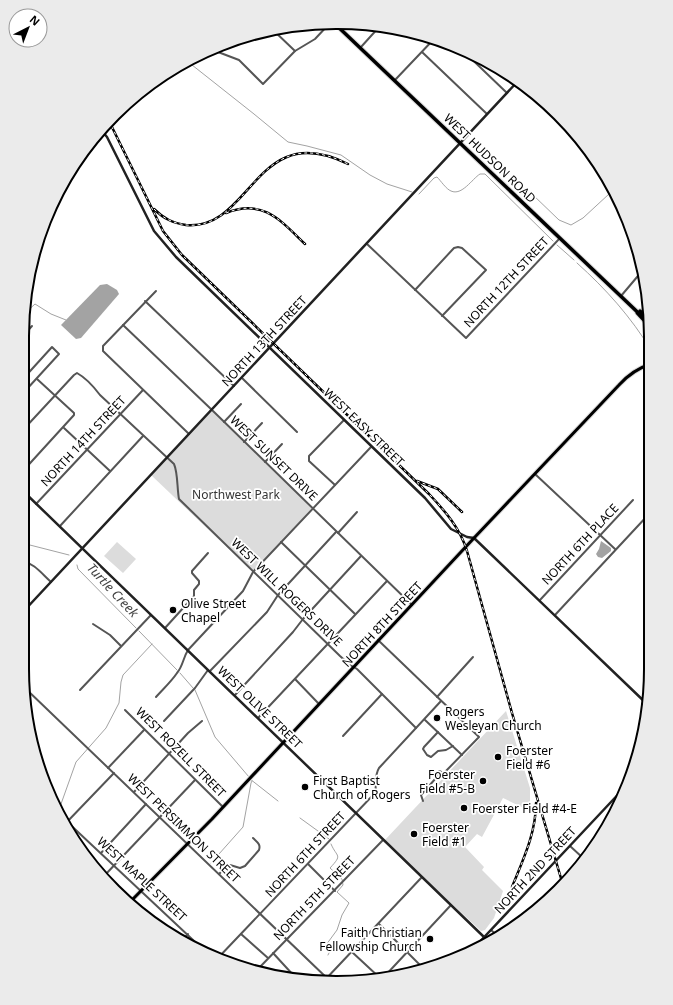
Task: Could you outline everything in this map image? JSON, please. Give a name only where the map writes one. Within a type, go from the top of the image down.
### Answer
[{"type":"highway","name":"WEST HUDSON ROAD","points":[[340,29],[643,318]]},
{"type":"highway","name":"WEST HUDSON ROAD","points":[[634,308],[643,314]]},
{"type":"main road","name":"NORTH 13TH STREET","points":[[29,605],[514,86]]},
{"type":"main road","name":"WEST EASY STREET","points":[[105,134],[154,231],[161,241],[425,498],[451,529],[467,538],[474,538],[642,698]]},
{"type":"main road","name":"NORTH 8TH STREET","points":[[133,899],[223,807],[378,640],[628,376],[644,367]]},
{"type":"main road","name":"WEST OLIVE STREET","points":[[29,497],[484,937]]},
{"type":"main road","name":"NORTH 2ND STREET","points":[[482,939],[616,797]]},
{"type":"street","points":[[219,52],[239,60],[263,84],[295,51],[315,39],[324,30]]},
{"type":"street","points":[[360,48],[375,32]]},
{"type":"street","points":[[278,35],[295,51]]},
{"type":"street","points":[[394,81],[430,43]]},
{"type":"street","points":[[422,52],[487,114]]},
{"type":"street","points":[[474,62],[507,93]]},
{"type":"street","name":"NORTH 12TH STREET","points":[[442,316],[466,338],[560,238]]},
{"type":"street","points":[[367,244],[442,316],[486,270],[462,248],[454,248],[415,290]]},
{"type":"street","points":[[621,296],[638,276]]},
{"type":"street","points":[[156,291],[103,346],[102,352],[189,434]]},
{"type":"street","points":[[145,301],[234,386]]},
{"type":"street","name":"WEST SUNSET DRIVE","points":[[123,325],[412,605]]},
{"type":"street","points":[[29,373],[52,348],[60,354],[29,387]]},
{"type":"street","name":"WEST WILL ROGERS DRIVE","points":[[55,395],[74,375],[77,373],[80,375],[167,457],[176,468],[179,499],[353,668],[357,669],[416,728]]},
{"type":"street","points":[[242,378],[297,432]]},
{"type":"street","points":[[29,465],[64,428],[74,415],[74,413],[37,379]]},
{"type":"street","name":"NORTH 14TH STREET","points":[[36,504],[143,390]]},
{"type":"street","points":[[29,423],[55,395]]},
{"type":"street","points":[[224,422],[241,404]]},
{"type":"street","points":[[335,485],[309,460],[309,456],[344,420]]},
{"type":"street","points":[[244,442],[262,423]]},
{"type":"street","points":[[64,428],[110,471]]},
{"type":"street","points":[[60,526],[143,436]]},
{"type":"street","points":[[265,462],[282,444]]},
{"type":"street","points":[[156,697],[177,674],[188,650],[243,591],[253,572],[371,447]]},
{"type":"street","points":[[535,474],[615,549]]},
{"type":"street","name":"NORTH 6TH PLACE","points":[[540,600],[633,500]]},
{"type":"street","points":[[164,721],[209,671],[267,612],[278,595],[305,565],[357,512]]},
{"type":"street","points":[[555,615],[644,519]]},
{"type":"street","points":[[281,542],[355,614]]},
{"type":"street","points":[[165,628],[194,596],[194,590],[199,584],[199,580],[192,573],[192,571],[208,553]]},
{"type":"street","points":[[235,695],[294,632],[303,619],[330,589],[362,556]]},
{"type":"street","points":[[29,564],[51,582]]},
{"type":"street","points":[[258,718],[387,581]]},
{"type":"street","points":[[80,690],[152,615]]},
{"type":"street","points":[[93,624],[110,635],[121,646]]},
{"type":"street","points":[[378,640],[479,737],[444,773],[439,771],[436,778],[421,795],[423,801]]},
{"type":"street","points":[[437,697],[473,657]]},
{"type":"street","points":[[294,679],[319,704]]},
{"type":"street","name":"WEST PERSIMMON STREET","points":[[30,693],[324,975]]},
{"type":"street","points":[[343,736],[382,694]]},
{"type":"street","name":"NORTH 6TH STREET","points":[[222,954],[375,794],[377,772],[442,701]]},
{"type":"street","name":"WEST ROZELL STREET","points":[[125,710],[223,807]]},
{"type":"street","points":[[425,719],[462,755]]},
{"type":"street","points":[[134,792],[188,733],[202,721]]},
{"type":"street","points":[[108,768],[144,730]]},
{"type":"street","points":[[438,732],[423,749],[427,755],[431,757],[438,751],[446,750],[452,746]]},
{"type":"street","points":[[69,820],[114,773]]},
{"type":"street","points":[[107,873],[195,780]]},
{"type":"street","points":[[101,853],[146,804]]},
{"type":"street","name":"WEST MAPLE STREET","points":[[76,832],[197,942]]},
{"type":"street","points":[[218,874],[230,865],[240,868],[245,866],[260,850],[259,843],[253,838]]},
{"type":"street","name":"NORTH 5TH STREET","points":[[260,967],[383,840]]},
{"type":"street","points":[[570,846],[580,856]]},
{"type":"street","points":[[308,864],[335,891]]},
{"type":"street","points":[[329,976],[422,877]]},
{"type":"street","points":[[389,971],[451,906]]},
{"type":"street","points":[[379,924],[420,965]]},
{"type":"street","points":[[241,934],[268,958]]},
{"type":"street","points":[[352,952],[375,973]]},
{"type":"street","points":[[273,953],[290,972]]},
{"type":"green space","name":"Northwest Park","points":[[212,410],[312,508],[253,572],[151,475]]},
{"type":"green space","points":[[117,542],[136,559],[123,573],[104,556]]},
{"type":"green space","points":[[506,711],[530,788],[530,811],[503,798],[482,837],[477,834],[465,847],[484,867],[482,870],[503,891],[494,918],[485,930],[481,931],[384,841]]},
{"type":"shaded area","points":[[107,284],[117,290],[119,294],[81,338],[76,339],[61,325],[100,285]]},
{"type":"shaded area","points":[[601,541],[611,548],[611,551],[602,558],[598,557],[596,554]]},
{"type":"waterway","points":[[192,65],[288,142],[341,155],[370,175],[387,184],[412,192]]},
{"type":"waterway","points":[[419,194],[434,178],[437,177],[447,189],[455,192],[463,189],[480,174],[485,174],[553,241]]},
{"type":"waterway","points":[[526,199],[532,194],[559,220],[571,225],[583,218],[609,194]]},
{"type":"waterway","points":[[557,245],[574,260]]},
{"type":"waterway","points":[[577,263],[617,304],[644,340]]},
{"type":"waterway","points":[[31,308],[35,304],[51,314],[66,320]]},
{"type":"waterway","name":"Turtle Creek","points":[[29,545],[69,555]]},
{"type":"waterway","name":"Turtle Creek","points":[[77,565],[78,569],[136,628]]},
{"type":"waterway","name":"Turtle Creek","points":[[139,631],[177,670]]},
{"type":"waterway","points":[[61,804],[76,762],[106,728],[119,703],[123,675],[152,644]]},
{"type":"waterway","name":"Turtle Creek","points":[[180,673],[193,688]]},
{"type":"waterway","name":"Turtle Creek","points":[[195,690],[215,737],[249,777]]},
{"type":"waterway","name":"Turtle Creek","points":[[250,779],[278,801]]},
{"type":"waterway","points":[[211,863],[243,827],[252,781]]},
{"type":"waterway","name":"Turtle Creek","points":[[300,818],[329,839]]},
{"type":"waterway","name":"Turtle Creek","points":[[328,955],[330,951],[326,945],[337,930],[342,915],[349,903],[337,892],[343,885],[342,879],[330,868],[338,858],[331,844]]},
{"type":"railway","points":[[112,127],[163,231],[182,255],[429,494],[456,527],[467,551],[512,713],[561,878]]},
{"type":"railway","points":[[154,209],[165,218],[181,224],[186,225],[208,222],[226,212],[273,165],[293,155],[317,154],[348,164]]},
{"type":"railway","points":[[226,213],[239,209],[251,208],[261,210],[279,220],[305,244]]},
{"type":"railway","points":[[417,481],[438,489],[462,512]]},
{"type":"railway","points":[[512,887],[531,836],[534,825],[536,803]]},
{"type":"place","name":"Olive Street Chapel","points":[[173,610]]},
{"type":"place","name":"Rogers Wesleyan Church","points":[[437,718]]},
{"type":"place","name":"Foerster Field #6","points":[[498,757]]},
{"type":"place","name":"Foerster Field #5-B","points":[[483,781]]},
{"type":"place","name":"First Baptist Church of Rogers","points":[[305,787]]},
{"type":"place","name":"Foerster Field #4-E","points":[[464,808]]},
{"type":"place","name":"Foerster Field #1","points":[[414,834]]},
{"type":"place","name":"Faith Christian Fellowship Church","points":[[430,939]]}]
